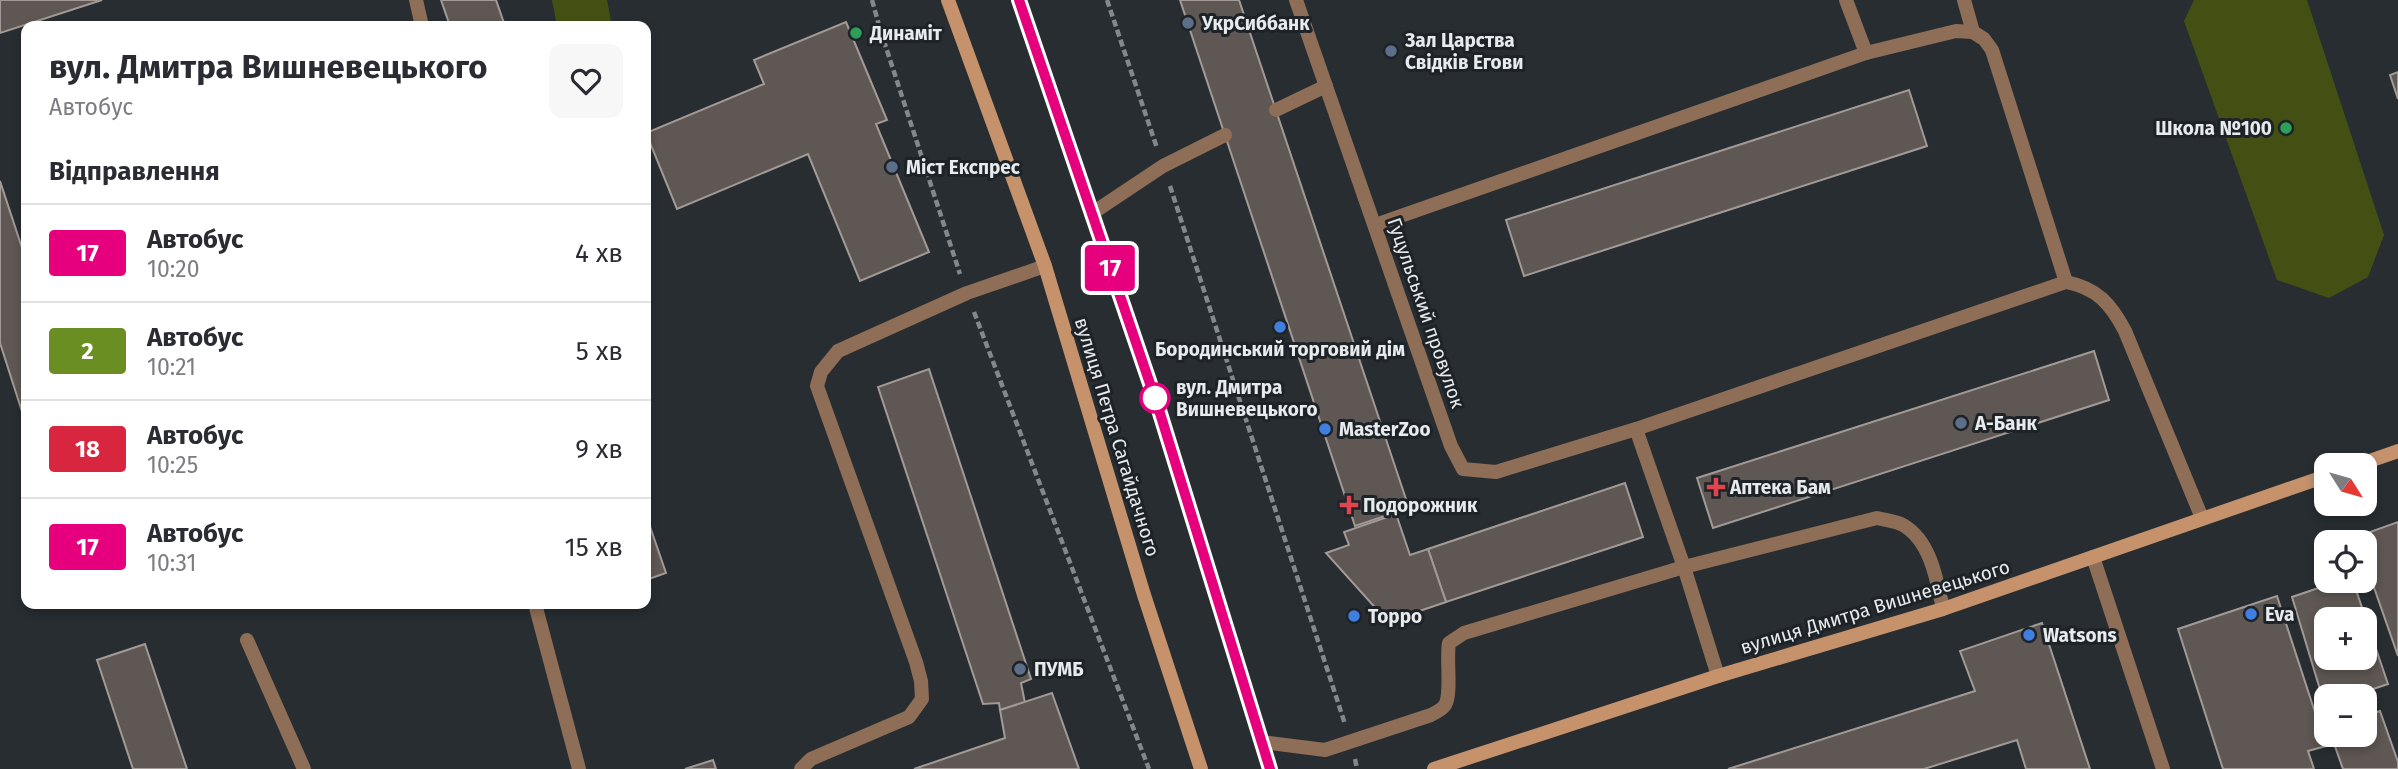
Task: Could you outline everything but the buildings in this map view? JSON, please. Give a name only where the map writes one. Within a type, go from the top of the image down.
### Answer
[{"type":"street","points":[[416,0],[421,21]]},
{"type":"street","name":"вулиця Петра Сагайдачного","points":[[948,0],[1045,266],[1144,595],[1201,769]]},
{"type":"street","points":[[1019,0],[1159,410],[1270,769]]},
{"type":"street","name":"Гуцульський провулок","points":[[1296,0],[1451,446],[1463,468],[1496,472],[1636,429]]},
{"type":"street","points":[[1846,0],[1866,52]]},
{"type":"street","points":[[1964,0],[1973,32]]},
{"type":"street","points":[[1375,225],[1866,52],[1956,31],[1973,32],[1984,39],[1992,50],[2066,282]]},
{"type":"street","points":[[1276,110],[1326,86]]},
{"type":"street","points":[[1091,214],[1163,166],[1225,135]]},
{"type":"street","points":[[801,769],[811,759],[909,717],[922,699],[916,662],[817,386],[821,372],[838,351],[967,293],[1045,266]]},
{"type":"street","points":[[1718,676],[1636,429],[2066,282],[2083,285],[2115,310],[2202,518]]},
{"type":"street","points":[[2377,458],[2398,451]]},
{"type":"street","name":"вулиця Дмитра Вишневецького","points":[[1434,769],[1718,676],[1943,609],[2314,480]]},
{"type":"street","points":[[1262,742],[1325,750],[1431,715],[1445,704],[1448,697],[1447,655],[1449,643],[1456,636],[1684,567],[1877,518],[1903,525],[1913,534],[1933,565],[1943,609]]},
{"type":"street","points":[[2093,557],[2163,769]]},
{"type":"street","points":[[536,609],[579,769]]},
{"type":"street","points":[[247,640],[304,769]]},
{"type":"path","points":[[872,0],[967,293],[1149,769]]},
{"type":"path","points":[[1107,0],[1351,741],[1357,769]]},
{"type":"green space","points":[[552,0],[607,0],[611,21],[556,21]]},
{"type":"green space","name":"Школа №100","points":[[2194,0],[2307,0],[2384,235],[2368,277],[2329,298],[2277,280],[2184,21]]},
{"type":"bus line","name":"17","points":[[1019,0],[1159,410],[1270,769]]},
{"type":"place","name":"УкрСиббанк","points":[[1188,23]]},
{"type":"place","name":"Динаміт","points":[[856,33]]},
{"type":"place","name":"Зал Царства Свiдкiв Егови","points":[[1391,51]]},
{"type":"place","name":"Школа №100","points":[[2286,128]]},
{"type":"place","name":"Міст Експрес","points":[[892,167]]},
{"type":"place","name":"Бородинський торговий дім","points":[[1280,327]]},
{"type":"place","name":"вул. Дмитра Вишневецького","points":[[1155,398]]},
{"type":"place","name":"А-Банк","points":[[1961,423]]},
{"type":"place","name":"MasterZoo","points":[[1325,429]]},
{"type":"place","name":"Аптека Бам","points":[[1716,487]]},
{"type":"place","name":"Подорожник","points":[[1349,505]]},
{"type":"place","name":"Eva","points":[[2251,614]]},
{"type":"place","name":"Торро","points":[[1354,616]]},
{"type":"place","name":"Watsons","points":[[2029,635]]},
{"type":"place","name":"ПУМБ","points":[[1020,669]]}]
